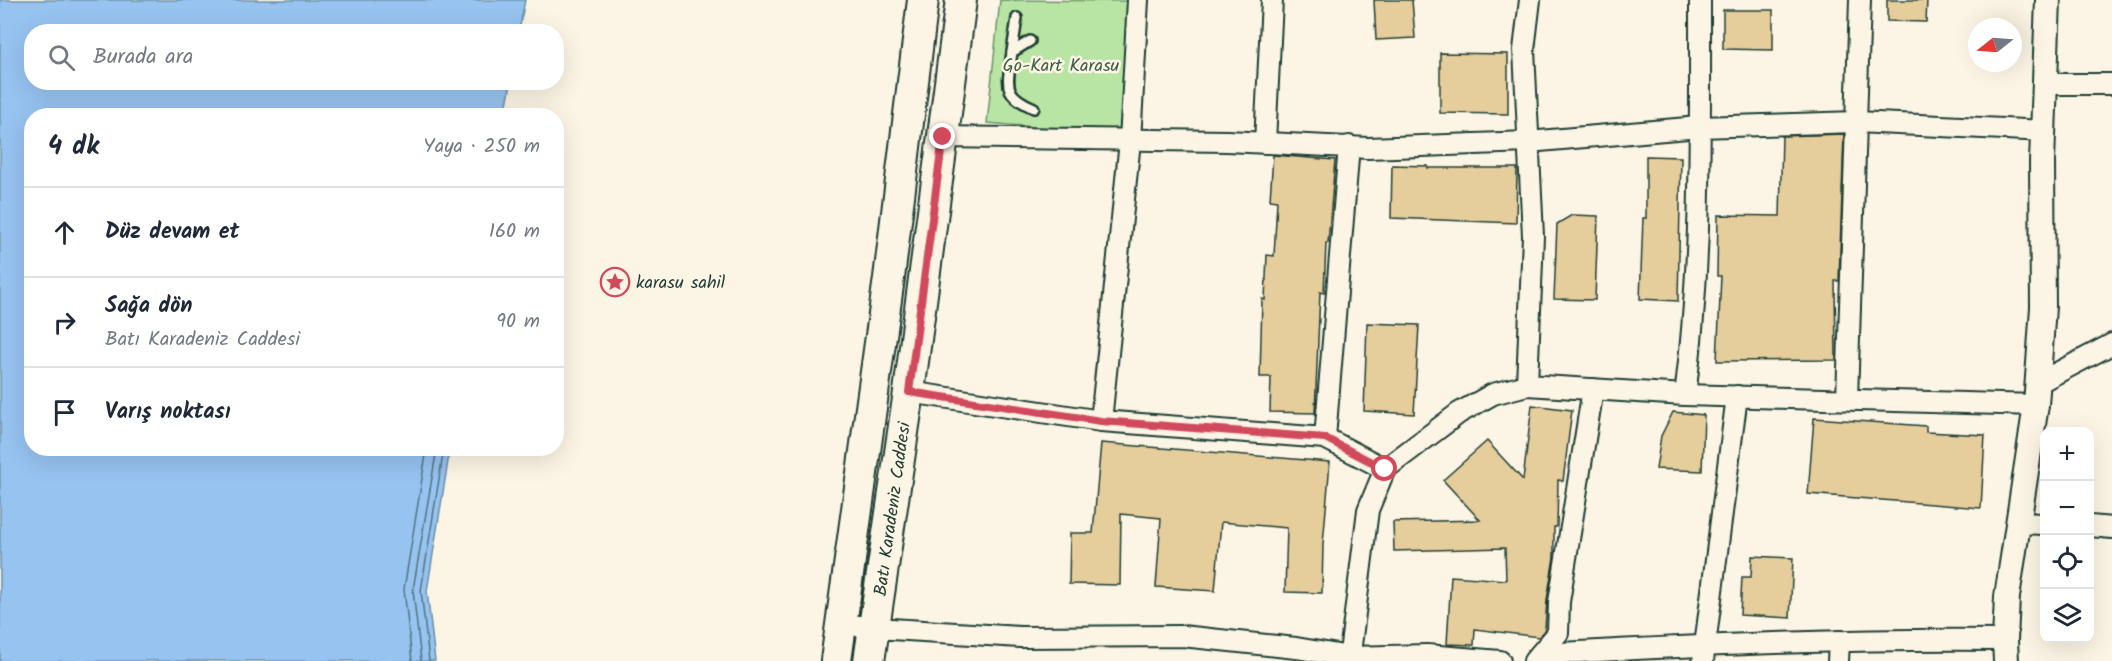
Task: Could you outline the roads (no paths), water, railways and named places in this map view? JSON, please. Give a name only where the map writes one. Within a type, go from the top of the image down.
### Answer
[{"type":"main road","name":"Batı Karadeniz Caddesi","points":[[836,661],[889,278],[923,0]]},
{"type":"main road","name":"Batı Karadeniz Caddesi","points":[[870,661],[909,392],[961,0]]},
{"type":"street","points":[[1101,421],[1130,141],[1138,0]]},
{"type":"street","points":[[1265,143],[1272,0]]},
{"type":"street","points":[[1527,385],[1533,236],[1524,50],[1530,0]]},
{"type":"street","points":[[1685,395],[1692,339],[1697,252],[1700,0]]},
{"type":"street","points":[[1847,399],[1860,0]]},
{"type":"street","points":[[1541,661],[1561,653],[1705,653],[1839,641],[1911,638],[2006,650],[2007,597],[2037,394],[2043,308],[2044,131],[2048,0]]},
{"type":"street","points":[[2046,84],[2112,84]]},
{"type":"street","points":[[943,137],[1368,147],[1528,142],[1699,127],[1856,122],[2044,131]]},
{"type":"street","points":[[1325,438],[1349,146]]},
{"type":"street","points":[[1350,659],[1368,510],[1385,469],[1459,413],[1493,394],[1527,385],[1685,395],[1847,399],[2037,394],[2112,344]]},
{"type":"street","points":[[1534,661],[1558,633],[1559,602],[1593,389]]},
{"type":"street","points":[[909,392],[1101,421],[1325,438],[1385,469]]},
{"type":"street","points":[[1705,653],[1737,396]]},
{"type":"street","points":[[2017,523],[2040,524]]},
{"type":"street","points":[[2094,526],[2112,528]]},
{"type":"street","points":[[841,624],[1020,637],[1182,636],[1296,648],[1350,659],[1427,655],[1500,661]]},
{"type":"street","points":[[1838,661],[1839,641]]},
{"type":"lane","points":[[1017,18],[1008,87],[1017,101],[1034,108]]},
{"type":"lane","points":[[1012,52],[1030,41]]},
{"type":"water","points":[[0,0],[525,0],[520,24],[24,24],[24,90],[510,90],[506,108],[24,108],[24,456],[449,456],[427,591],[435,661],[0,661]]},
{"type":"place","name":"karasu sahil","points":[[615,282]]},
{"type":"park label","name":"Go-Kart Karasu","points":[[1061,65]]}]
